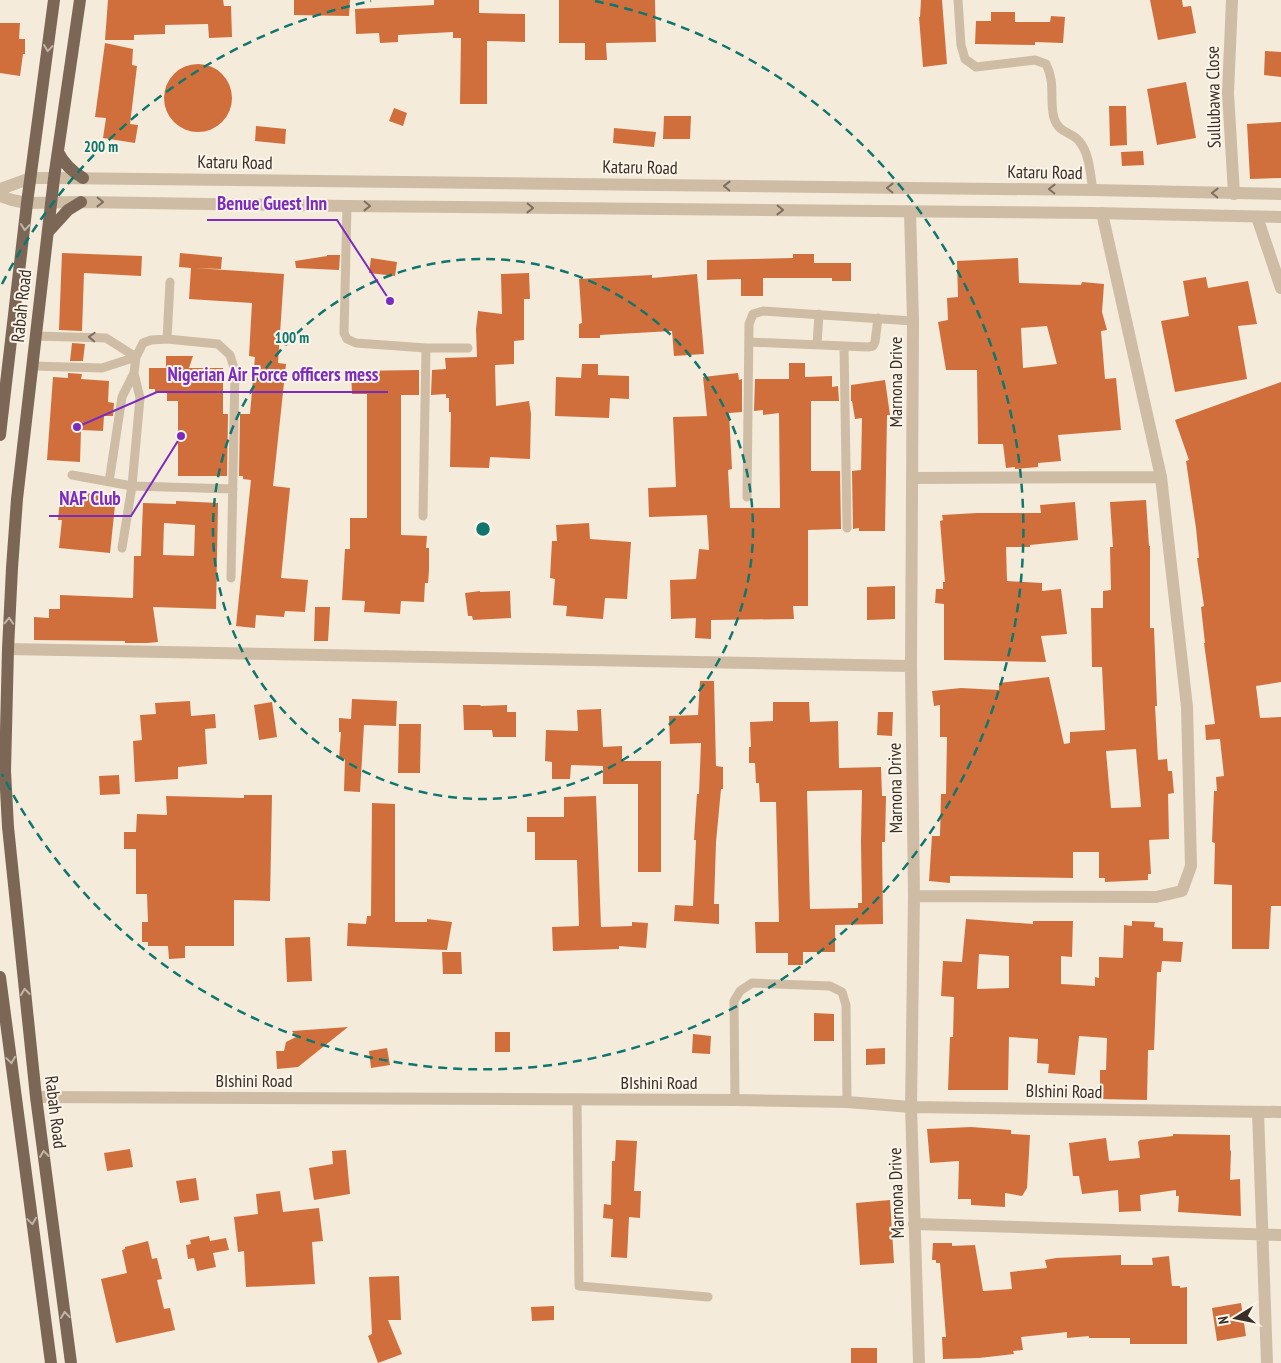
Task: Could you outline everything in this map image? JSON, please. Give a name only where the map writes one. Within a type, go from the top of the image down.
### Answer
[{"type":"main road","name":"Rabah Road","points":[[0,435],[27,204],[54,0]]},
{"type":"main road","name":"Rabah Road","points":[[71,1363],[36,1096],[8,827],[5,771],[8,649],[16,518],[47,234],[80,0]]},
{"type":"main road","points":[[58,152],[72,172],[83,178]]},
{"type":"main road","points":[[47,234],[68,210],[81,202]]},
{"type":"main road","points":[[0,977],[51,1363]]},
{"type":"street","name":"Sullubawa Close","points":[[1232,0],[1228,93],[1234,194]]},
{"type":"street","name":"Kataru Road","points":[[0,189],[31,178],[83,178],[1281,194]]},
{"type":"street","points":[[0,196],[27,204],[81,202],[1102,213],[1281,217]]},
{"type":"street","name":"Marnona Drive","points":[[910,212],[913,321],[911,666],[914,896],[911,1106],[919,1363]]},
{"type":"street","points":[[914,896],[1156,897],[1182,891],[1190,866],[1187,707],[1161,477],[1102,213]]},
{"type":"street","points":[[1257,217],[1281,288]]},
{"type":"street","points":[[912,478],[1161,477]]},
{"type":"street","points":[[8,649],[911,666]]},
{"type":"street","name":"BIshini Road","points":[[36,1096],[735,1100],[847,1102],[911,1106],[1281,1112]]},
{"type":"street","points":[[1258,1112],[1267,1363]]},
{"type":"street","points":[[914,1224],[1281,1235]]},
{"type":"lane","points":[[958,0],[961,45],[965,59],[976,67],[1035,60],[1046,64],[1051,74],[1054,118],[1059,129],[1078,139],[1085,149],[1093,190]]},
{"type":"lane","points":[[347,206],[344,332],[347,339],[356,343],[426,348],[468,348]]},
{"type":"lane","points":[[167,339],[170,282]]},
{"type":"lane","points":[[747,497],[749,324],[753,314],[763,311],[913,321]]},
{"type":"lane","points":[[818,345],[819,314]]},
{"type":"lane","points":[[749,342],[873,346],[876,342],[878,318]]},
{"type":"lane","points":[[36,336],[106,338],[136,357]]},
{"type":"lane","points":[[109,482],[122,397],[134,373],[136,357],[144,343],[151,340],[167,339],[218,344],[230,355],[234,371],[231,578]]},
{"type":"lane","points":[[844,346],[847,528]]},
{"type":"lane","points":[[423,516],[426,348]]},
{"type":"lane","points":[[32,366],[102,368],[136,357]]},
{"type":"lane","points":[[122,548],[132,486],[140,398],[134,373]]},
{"type":"lane","points":[[72,475],[132,486],[233,489]]},
{"type":"lane","points":[[735,1100],[734,1001],[740,991],[752,983],[830,986],[842,992],[846,1006],[847,1102]]},
{"type":"lane","points":[[577,1099],[579,1286],[708,1297]]},
{"type":"building","points":[[108,0],[223,0],[224,6],[231,6],[232,37],[209,38],[208,24],[165,25],[165,34],[134,35],[134,40],[105,40]]},
{"type":"building","points":[[294,0],[350,0],[349,16],[294,15]]},
{"type":"building","points":[[434,0],[479,0],[479,13],[525,14],[525,42],[487,41],[487,104],[460,104],[461,38],[453,38],[453,32],[398,35],[398,42],[380,43],[379,33],[356,34],[355,9],[434,5]]},
{"type":"building","points":[[559,0],[655,0],[656,42],[606,43],[607,60],[585,60],[585,43],[559,43]]},
{"type":"building","points":[[921,0],[942,0],[947,64],[923,67],[919,17]]},
{"type":"building","points":[[1150,0],[1182,0],[1183,7],[1191,6],[1196,33],[1158,40]]},
{"type":"building","points":[[991,12],[1015,12],[1015,22],[1050,22],[1051,16],[1065,17],[1063,43],[1035,42],[1035,45],[975,44],[976,21],[991,21]]},
{"type":"building","points":[[0,23],[20,23],[19,39],[25,39],[25,54],[23,54],[20,76],[0,73]]},
{"type":"building","points":[[105,43],[133,49],[132,65],[137,66],[130,124],[138,125],[135,143],[103,138],[106,118],[95,117]]},
{"type":"building","points":[[1265,51],[1281,52],[1281,77],[1264,75]]},
{"type":"building","points":[[191,64],[205,64],[217,69],[227,79],[232,91],[232,105],[227,117],[217,127],[205,132],[191,132],[179,127],[169,117],[164,105],[164,91],[169,79],[179,69]]},
{"type":"building","points":[[1186,82],[1196,138],[1157,145],[1147,89]]},
{"type":"building","points":[[1109,106],[1126,106],[1127,145],[1110,146]]},
{"type":"building","points":[[394,108],[407,113],[403,126],[389,121]]},
{"type":"building","points":[[664,116],[691,116],[690,139],[663,139]]},
{"type":"building","points":[[1281,122],[1281,178],[1250,179],[1247,124]]},
{"type":"building","points":[[256,126],[286,129],[285,144],[255,141]]},
{"type":"building","points":[[614,128],[656,132],[654,147],[613,143]]},
{"type":"building","points":[[1143,151],[1144,165],[1122,166],[1121,152]]},
{"type":"building","points":[[62,253],[142,256],[141,276],[84,273],[82,331],[59,330]]},
{"type":"building","points":[[180,253],[222,257],[221,269],[195,268],[284,274],[278,363],[286,364],[273,486],[290,488],[281,578],[308,580],[305,612],[285,611],[284,617],[256,615],[255,628],[236,626],[251,480],[243,479],[243,476],[239,476],[240,414],[250,414],[255,357],[249,356],[252,303],[189,299],[191,268],[179,267]]},
{"type":"building","points":[[793,254],[814,254],[814,263],[851,263],[851,281],[832,281],[832,278],[763,278],[763,296],[741,296],[741,279],[707,280],[707,260],[793,258]]},
{"type":"building","points":[[327,255],[340,255],[339,270],[296,268],[295,261]]},
{"type":"building","points":[[371,258],[397,262],[395,276],[369,273]]},
{"type":"building","points":[[1018,258],[1019,283],[1081,285],[1082,282],[1104,284],[1102,312],[1107,330],[1101,331],[1105,379],[1116,378],[1121,430],[1058,435],[1061,461],[1038,463],[1038,467],[1006,468],[1003,444],[978,444],[977,370],[946,370],[938,322],[948,320],[947,298],[958,297],[957,261]],"holes":[[[1047,326],[1057,364],[1023,368],[1021,328]]]},
{"type":"building","points":[[529,273],[530,299],[524,299],[524,340],[514,341],[514,364],[495,365],[496,406],[529,401],[531,414],[530,459],[490,457],[489,468],[450,467],[451,412],[449,412],[449,398],[446,398],[446,394],[431,395],[432,370],[446,369],[445,358],[477,357],[476,329],[478,311],[502,314],[501,274]]},
{"type":"building","points":[[697,274],[704,354],[674,356],[672,331],[600,335],[600,338],[579,338],[579,324],[582,323],[579,279],[652,275],[652,278]]},
{"type":"building","points":[[1206,277],[1208,288],[1248,281],[1257,324],[1238,326],[1247,379],[1175,392],[1161,321],[1189,316],[1183,281]]},
{"type":"building","points":[[72,343],[85,344],[83,361],[70,361]]},
{"type":"building","points":[[166,356],[193,356],[189,368],[223,368],[223,414],[228,414],[227,476],[178,476],[178,401],[167,401],[167,392],[155,392],[155,389],[149,389],[149,368],[166,368]]},
{"type":"building","points":[[789,363],[805,363],[805,377],[832,376],[832,387],[838,386],[839,401],[811,401],[811,471],[840,471],[841,529],[808,530],[808,606],[793,606],[794,619],[711,620],[711,639],[695,638],[696,618],[671,619],[670,580],[696,579],[699,549],[709,550],[707,515],[649,517],[648,488],[676,487],[673,417],[707,416],[703,377],[738,373],[739,380],[742,379],[742,412],[729,413],[732,469],[728,470],[730,508],[780,508],[779,413],[763,415],[763,410],[754,411],[755,379],[789,379]]},
{"type":"building","points":[[582,364],[598,364],[598,375],[629,376],[629,399],[610,398],[609,418],[555,416],[556,377],[581,378]]},
{"type":"building","points":[[419,370],[419,395],[401,395],[401,535],[427,536],[426,548],[429,548],[429,570],[428,583],[425,583],[424,602],[401,601],[400,614],[364,612],[365,601],[342,600],[345,549],[350,549],[350,518],[367,518],[367,394],[352,394],[351,371]]},
{"type":"building","points":[[68,373],[82,374],[81,379],[109,381],[108,402],[114,403],[113,416],[104,416],[103,431],[81,430],[80,462],[47,460],[53,377],[68,378]]},
{"type":"building","points":[[885,380],[890,415],[887,415],[885,531],[859,531],[859,528],[853,529],[852,471],[861,470],[862,418],[855,419],[851,401],[851,385]]},
{"type":"building","points":[[1281,382],[1281,682],[1256,686],[1260,718],[1281,717],[1281,906],[1271,906],[1269,949],[1232,949],[1232,885],[1214,884],[1215,843],[1212,842],[1214,791],[1217,791],[1216,777],[1224,776],[1220,739],[1206,740],[1205,725],[1215,724],[1204,643],[1201,607],[1204,606],[1197,558],[1199,558],[1196,528],[1186,461],[1189,460],[1175,420]]},
{"type":"building","points":[[61,490],[116,496],[110,553],[59,548],[62,520],[58,520]]},
{"type":"building","points":[[1146,500],[1150,546],[1150,628],[1154,628],[1158,760],[1167,759],[1168,771],[1172,771],[1174,793],[1168,794],[1169,839],[1149,840],[1151,874],[1148,874],[1148,880],[1105,882],[1105,878],[1099,878],[1099,852],[1073,852],[1073,878],[950,876],[950,883],[929,881],[932,836],[940,836],[941,794],[946,794],[947,737],[940,737],[940,705],[934,706],[932,691],[961,688],[999,690],[999,683],[1049,677],[1064,744],[1070,743],[1070,732],[1105,730],[1102,667],[1092,667],[1091,608],[1103,608],[1103,591],[1111,590],[1110,547],[1113,547],[1110,502]],"holes":[[[1136,749],[1141,807],[1111,808],[1106,751]]]},
{"type":"building","points":[[176,501],[218,503],[216,609],[153,607],[158,642],[125,643],[125,641],[34,640],[34,617],[49,618],[49,609],[60,609],[60,595],[133,598],[134,556],[141,556],[143,503],[176,504]],"holes":[[[164,523],[195,525],[194,556],[163,555]]]},
{"type":"building","points":[[1075,502],[1078,540],[1030,545],[1030,547],[1006,547],[1007,581],[1042,583],[1042,591],[1061,589],[1067,634],[1041,636],[1046,662],[944,660],[944,604],[935,603],[936,589],[943,589],[943,582],[945,582],[940,521],[943,520],[942,515],[1041,513],[1040,505]]},
{"type":"building","points":[[589,523],[590,539],[631,542],[627,599],[605,598],[603,619],[566,616],[567,606],[553,605],[555,579],[550,578],[552,541],[557,541],[556,525]]},
{"type":"building","points":[[895,586],[895,619],[867,620],[867,587]]},
{"type":"building","points":[[510,591],[511,618],[473,620],[472,616],[468,616],[465,593]]},
{"type":"building","points":[[315,607],[330,607],[328,641],[314,641]]},
{"type":"building","points":[[700,681],[714,681],[716,766],[723,767],[723,789],[721,789],[716,842],[714,904],[719,904],[719,924],[674,921],[675,905],[693,906],[696,840],[694,840],[697,794],[699,794],[701,743],[670,744],[669,716],[698,715]]},
{"type":"building","points":[[352,699],[397,701],[396,726],[364,725],[360,792],[344,791],[345,759],[339,759],[341,732],[339,732],[339,718],[351,719]]},
{"type":"building","points":[[190,701],[191,716],[215,714],[216,728],[205,729],[207,764],[178,767],[178,779],[135,782],[133,741],[142,740],[140,715],[156,714],[155,703]]},
{"type":"building","points":[[272,702],[277,737],[259,740],[254,705]]},
{"type":"building","points":[[773,702],[809,702],[810,722],[838,721],[839,768],[881,767],[882,796],[886,796],[885,842],[882,842],[883,924],[835,925],[835,952],[803,952],[803,965],[788,965],[788,953],[756,953],[755,922],[779,922],[776,802],[760,802],[759,783],[756,783],[755,763],[749,763],[749,747],[751,747],[750,722],[773,721]],"holes":[[[862,790],[862,903],[858,903],[858,908],[810,909],[807,791]]]},
{"type":"building","points":[[463,705],[507,705],[507,712],[516,712],[516,737],[493,737],[492,730],[464,730]]},
{"type":"building","points":[[601,709],[603,747],[622,746],[622,761],[661,761],[661,872],[638,872],[638,784],[603,784],[603,766],[571,765],[570,779],[552,779],[552,762],[545,761],[546,730],[578,731],[577,710]]},
{"type":"building","points":[[878,712],[893,712],[892,736],[877,735]]},
{"type":"building","points":[[399,724],[421,724],[420,773],[398,773]]},
{"type":"building","points":[[119,775],[120,794],[100,795],[99,776]]},
{"type":"building","points":[[244,795],[272,795],[270,901],[234,900],[234,946],[185,946],[185,958],[169,959],[168,946],[148,946],[148,942],[142,942],[142,922],[148,922],[147,894],[136,894],[136,849],[124,849],[124,832],[136,832],[137,814],[167,815],[166,796],[244,798]]},
{"type":"building","points":[[596,796],[601,927],[632,926],[632,922],[648,923],[646,948],[619,946],[619,949],[553,951],[552,927],[579,926],[577,860],[535,860],[535,832],[527,832],[527,817],[564,817],[564,797]]},
{"type":"building","points":[[372,803],[395,804],[395,922],[427,922],[427,919],[452,922],[447,950],[347,946],[348,923],[366,924],[367,916],[371,916]]},
{"type":"building","points":[[966,919],[1033,924],[1033,921],[1073,921],[1072,957],[1061,956],[1061,984],[1095,986],[1095,977],[1099,978],[1099,957],[1123,958],[1124,925],[1132,926],[1132,921],[1155,922],[1154,927],[1163,928],[1163,941],[1183,942],[1181,962],[1162,961],[1161,972],[1157,972],[1154,1050],[1148,1050],[1147,1100],[1100,1099],[1100,1070],[1106,1070],[1107,1038],[1079,1036],[1075,1075],[1048,1073],[1049,1064],[1037,1063],[1038,1039],[1009,1037],[1008,1090],[948,1090],[950,1037],[953,1037],[954,997],[941,996],[943,961],[962,962]],"holes":[[[979,954],[1009,956],[1009,988],[977,989]]]},
{"type":"building","points":[[310,937],[312,981],[287,982],[285,938]]},
{"type":"building","points":[[442,952],[461,952],[462,974],[443,974]]},
{"type":"building","points":[[814,1013],[834,1014],[834,1041],[814,1041]]},
{"type":"building","points":[[348,1027],[298,1067],[277,1069],[276,1051],[284,1051],[286,1042],[296,1037],[292,1031]]},
{"type":"building","points":[[495,1032],[510,1032],[510,1052],[495,1052]]},
{"type":"building","points":[[693,1034],[711,1036],[710,1054],[692,1053]]},
{"type":"building","points":[[387,1048],[390,1065],[371,1068],[369,1051]]},
{"type":"building","points":[[885,1048],[885,1064],[866,1065],[866,1049]]},
{"type":"building","points":[[971,1127],[1011,1130],[1011,1134],[1030,1135],[1027,1188],[1022,1196],[1005,1193],[1005,1207],[971,1205],[971,1199],[958,1199],[959,1161],[930,1163],[927,1129]]},
{"type":"building","points":[[1173,1134],[1230,1135],[1230,1180],[1240,1179],[1241,1216],[1178,1212],[1179,1196],[1176,1196],[1176,1190],[1140,1195],[1141,1211],[1119,1212],[1118,1190],[1082,1194],[1079,1176],[1073,1176],[1069,1143],[1106,1138],[1109,1161],[1140,1158],[1138,1142],[1140,1140],[1173,1136]]},
{"type":"building","points":[[616,1140],[637,1141],[634,1191],[641,1191],[640,1218],[629,1217],[627,1258],[611,1257],[613,1219],[603,1218],[604,1204],[611,1205],[612,1161],[615,1161]]},
{"type":"building","points":[[130,1149],[133,1167],[107,1171],[104,1153]]},
{"type":"building","points":[[346,1150],[350,1194],[314,1200],[309,1168],[333,1164],[332,1151]]},
{"type":"building","points":[[196,1178],[199,1200],[180,1203],[176,1181]]},
{"type":"building","points":[[280,1191],[283,1212],[319,1208],[323,1241],[312,1242],[315,1284],[246,1287],[244,1251],[238,1252],[234,1217],[258,1214],[256,1194]]},
{"type":"building","points":[[890,1200],[894,1263],[860,1265],[856,1203]]},
{"type":"building","points":[[209,1236],[210,1241],[226,1238],[229,1250],[213,1253],[216,1267],[197,1271],[194,1258],[188,1259],[186,1245],[191,1244],[190,1240]]},
{"type":"building","points":[[148,1241],[152,1259],[157,1258],[162,1279],[157,1280],[164,1309],[170,1308],[175,1330],[116,1343],[101,1279],[127,1273],[122,1250],[125,1247]]},
{"type":"building","points":[[933,1243],[952,1243],[952,1246],[975,1245],[983,1291],[1012,1289],[1010,1272],[1047,1268],[1045,1260],[1121,1255],[1121,1265],[1153,1265],[1152,1258],[1169,1256],[1172,1286],[1187,1287],[1187,1344],[1130,1344],[1130,1338],[1089,1338],[1089,1336],[1067,1338],[1067,1332],[1021,1337],[1023,1350],[1013,1351],[1014,1354],[979,1358],[943,1359],[942,1337],[946,1337],[940,1263],[932,1260]]},
{"type":"building","points":[[399,1276],[401,1320],[388,1320],[402,1354],[378,1363],[368,1336],[372,1334],[369,1277]]},
{"type":"building","points":[[1241,1303],[1246,1336],[1217,1341],[1212,1308]]},
{"type":"building","points":[[554,1306],[554,1320],[532,1321],[531,1307]]},
{"type":"building","points":[[851,1348],[877,1348],[877,1363],[851,1363]]},
{"type":"place","name":"Benue Guest Inn","points":[[390,301]]},
{"type":"place","name":"Nigerian Air Force officers mess","points":[[77,427]]},
{"type":"place","name":"NAF Club","points":[[181,436]]}]
